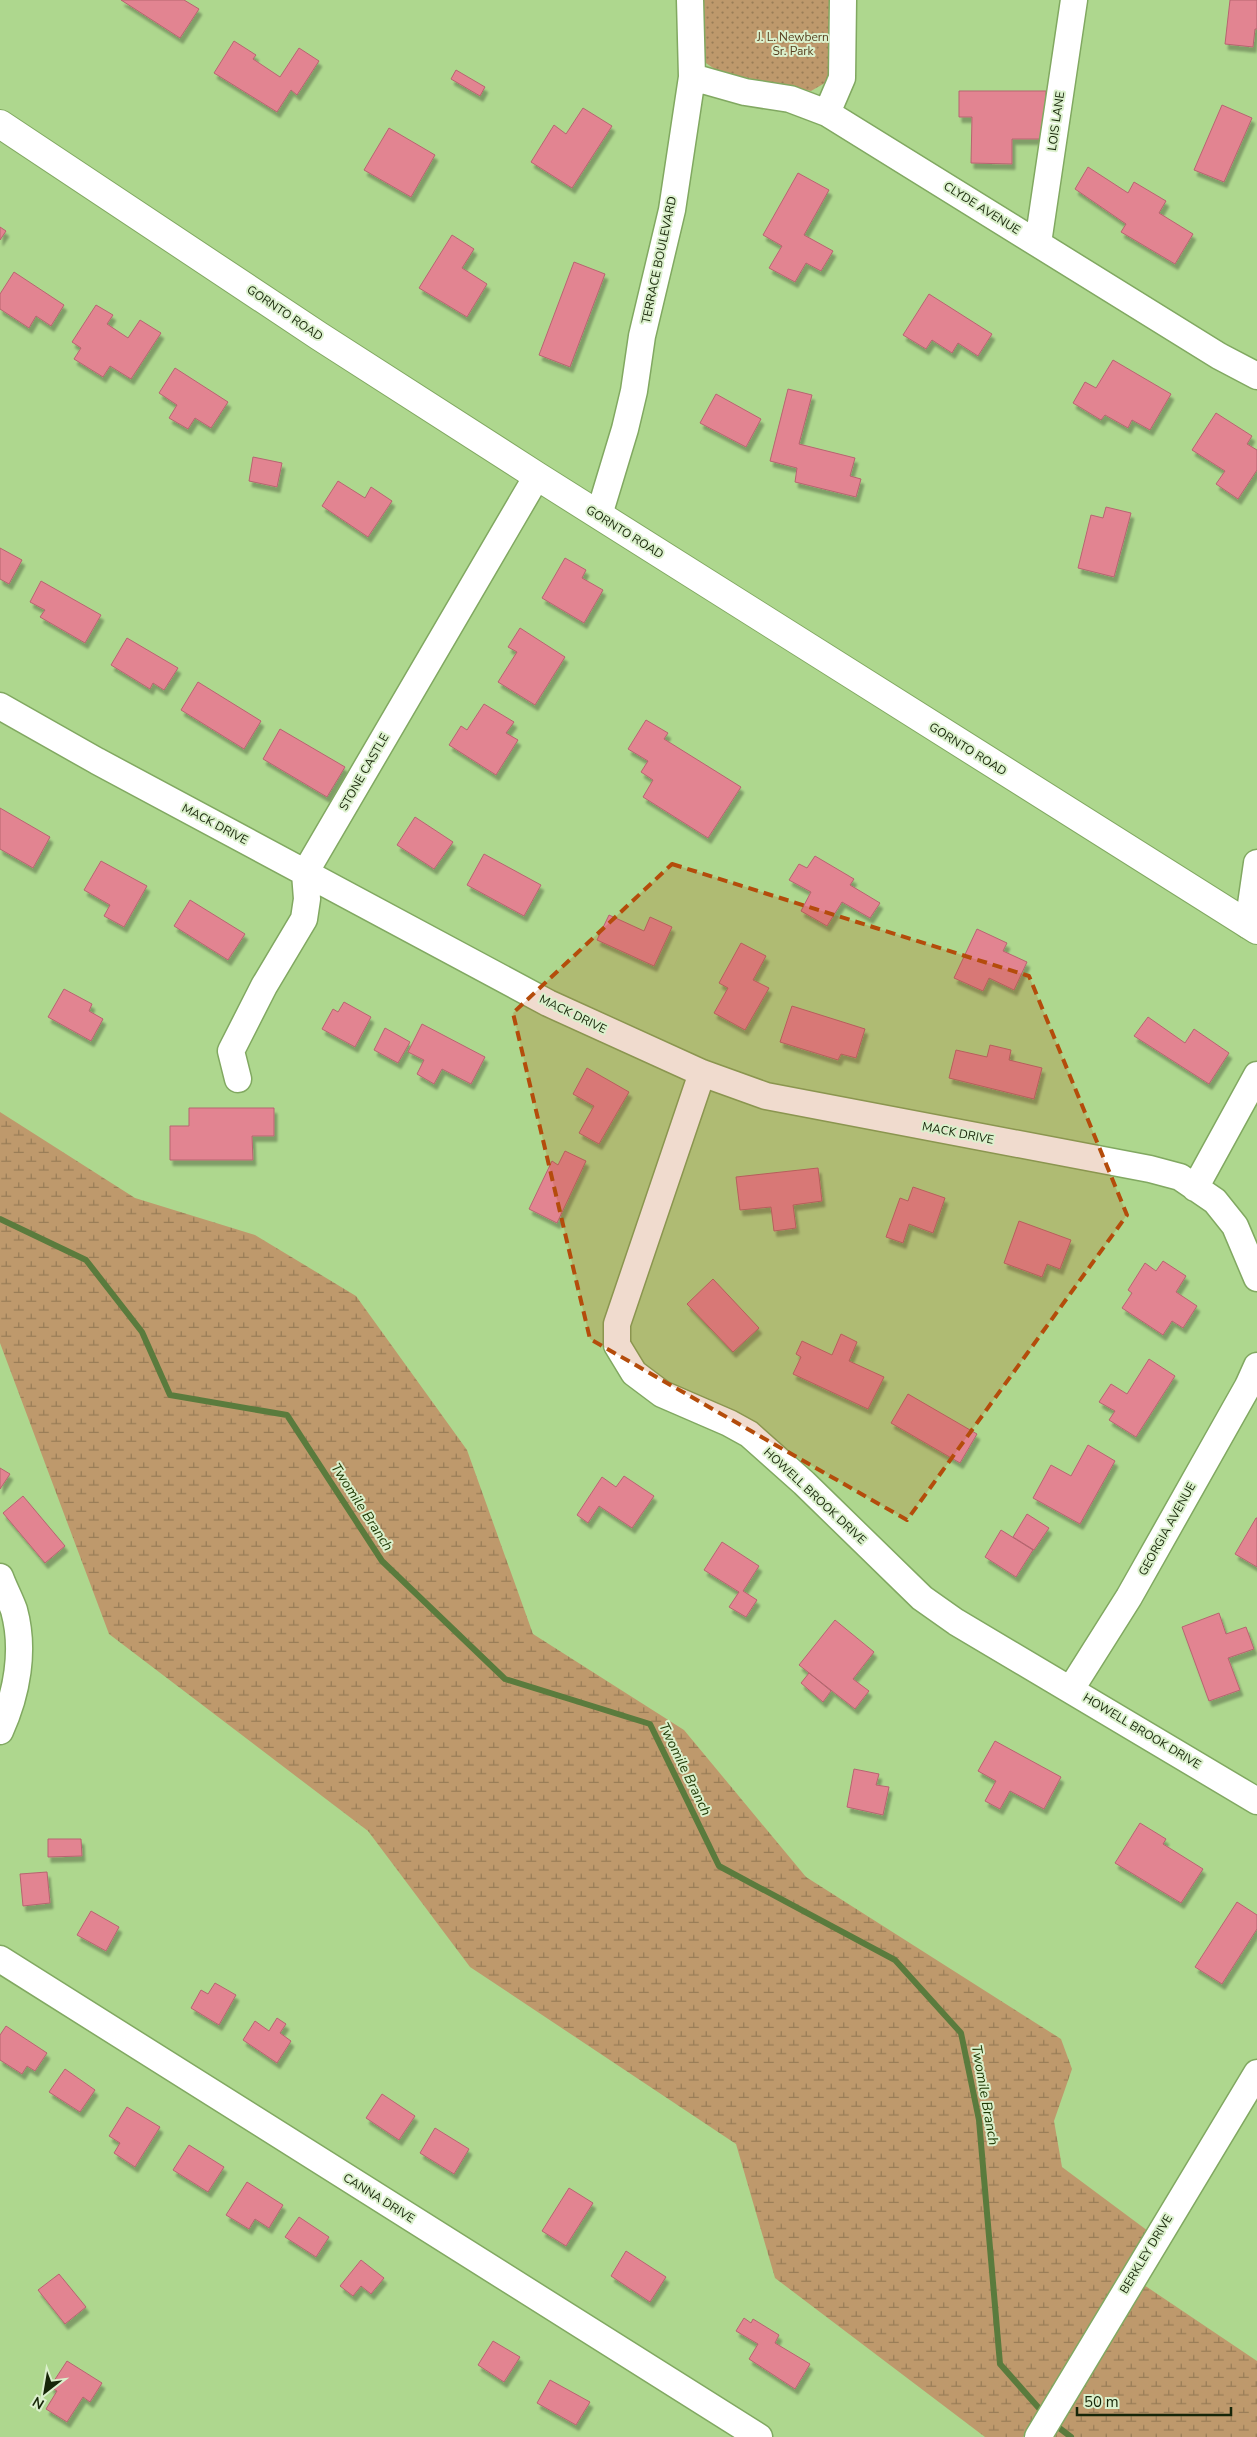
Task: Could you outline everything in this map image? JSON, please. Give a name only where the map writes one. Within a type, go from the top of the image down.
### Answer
[{"type":"main road","name":"GORNTO ROAD","points":[[0,124],[319,336],[537,476],[1252,927]]},
{"type":"street","name":"TERRACE BOULEVARD","points":[[599,515],[634,391],[642,336],[672,210],[692,77],[690,0]]},
{"type":"street","points":[[827,113],[842,78],[843,0]]},
{"type":"street","name":"LOIS LANE","points":[[1038,243],[1074,0]]},
{"type":"street","name":"CLYDE AVENUE","points":[[692,77],[745,92],[790,99],[827,113],[1219,356],[1257,376]]},
{"type":"street","name":"STONE CASTLE","points":[[305,873],[537,476]]},
{"type":"street","name":"MACK DRIVE","points":[[0,706],[548,1003],[702,1073],[766,1096],[1150,1169],[1180,1177],[1195,1188]]},
{"type":"street","points":[[1252,927],[1257,863]]},
{"type":"street","points":[[238,1079],[231,1052],[264,986],[304,919],[307,899],[305,873]]},
{"type":"street","name":"HOWELL BROOK DRIVE","points":[[702,1073],[617,1324],[617,1345],[623,1358],[634,1373],[662,1394],[729,1423],[749,1434],[804,1483],[922,1598],[956,1622],[1257,1801]]},
{"type":"street","points":[[1257,1075],[1195,1188],[1215,1201],[1235,1226],[1257,1278]]},
{"type":"street","name":"GEORGIA AVENUE","points":[[1071,1689],[1129,1597],[1248,1386],[1257,1366]]},
{"type":"street","points":[[0,1577],[14,1609],[20,1647],[7,1715],[0,1731]]},
{"type":"street","name":"CANNA DRIVE","points":[[0,1959],[759,2437]]},
{"type":"street","name":"BERKLEY DRIVE","points":[[1038,2437],[1250,2100],[1257,2073]]},
{"type":"highlighted area","points":[[672,864],[1029,976],[1127,1215],[907,1520],[590,1339],[513,1013]]},
{"type":"green space","name":"J. L. Newbern Sr. Park","points":[[700,0],[838,0],[837,76],[811,91],[719,72],[703,61]]},
{"type":"green space","points":[[0,1112],[135,1198],[255,1235],[356,1296],[467,1450],[533,1634],[684,1730],[806,1877],[1061,2039],[1072,2069],[1054,2121],[1062,2167],[1148,2231],[1023,2437],[985,2437],[775,2278],[736,2144],[470,1967],[368,1831],[109,1634],[0,1343]]},
{"type":"green space","points":[[1144,2285],[1257,2361],[1257,2437],[1054,2437]]},
{"type":"building","points":[[121,0],[184,0],[199,9],[180,38]]},
{"type":"building","points":[[1230,0],[1257,0],[1257,29],[1255,29],[1253,47],[1225,44]]},
{"type":"building","points":[[234,41],[256,55],[253,59],[280,77],[299,48],[319,61],[297,95],[291,90],[277,112],[214,73]]},
{"type":"building","points":[[456,70],[485,87],[480,96],[451,79]]},
{"type":"building","points":[[959,91],[1046,91],[1046,139],[1012,139],[1012,164],[971,163],[972,117],[959,117]]},
{"type":"building","points":[[1222,105],[1252,118],[1224,182],[1194,170]]},
{"type":"building","points":[[583,108],[612,126],[572,188],[531,162],[554,125],[566,134]]},
{"type":"building","points":[[389,128],[435,155],[411,197],[364,170]]},
{"type":"building","points":[[1088,167],[1128,193],[1134,182],[1166,201],[1159,213],[1193,234],[1175,264],[1121,232],[1126,224],[1075,189]]},
{"type":"building","points":[[798,173],[829,190],[804,235],[833,251],[821,271],[806,263],[795,282],[769,268],[782,246],[763,235]]},
{"type":"building","points":[[0,227],[6,231],[0,240]]},
{"type":"building","points":[[452,235],[474,249],[462,268],[487,284],[467,317],[419,288]]},
{"type":"building","points":[[574,262],[605,274],[570,367],[539,355]]},
{"type":"building","points":[[14,272],[64,305],[51,326],[36,316],[29,328],[0,309],[0,294]]},
{"type":"building","points":[[929,294],[992,334],[978,356],[958,343],[952,353],[932,340],[926,349],[903,335]]},
{"type":"building","points":[[96,305],[113,315],[107,324],[128,338],[140,320],[161,333],[131,379],[110,366],[103,377],[74,359],[81,348],[72,342]]},
{"type":"building","points":[[1113,360],[1171,394],[1150,430],[1132,420],[1128,428],[1105,415],[1101,420],[1073,403],[1085,382],[1096,388]]},
{"type":"building","points":[[175,368],[228,402],[211,428],[195,418],[188,429],[169,418],[177,405],[159,393]]},
{"type":"building","points":[[788,389],[812,395],[799,444],[855,458],[850,476],[861,479],[856,497],[795,482],[797,468],[770,461]]},
{"type":"building","points":[[716,394],[761,419],[746,447],[700,423]]},
{"type":"building","points":[[1216,413],[1252,436],[1247,444],[1257,450],[1257,470],[1238,499],[1216,484],[1225,471],[1192,450]]},
{"type":"building","points":[[253,457],[282,463],[277,487],[249,481]]},
{"type":"building","points":[[338,481],[365,498],[371,487],[392,501],[368,537],[322,506]]},
{"type":"building","points":[[1106,507],[1131,513],[1114,577],[1078,568],[1091,515],[1103,518]]},
{"type":"building","points":[[0,548],[22,560],[9,584],[0,579]]},
{"type":"building","points":[[565,558],[586,570],[582,578],[603,590],[584,623],[542,598]]},
{"type":"building","points":[[41,581],[101,615],[85,643],[40,617],[45,610],[30,602]]},
{"type":"building","points":[[520,628],[565,657],[535,705],[498,682],[517,652],[508,647]]},
{"type":"building","points":[[127,638],[178,668],[164,690],[153,683],[150,689],[111,665]]},
{"type":"building","points":[[198,682],[261,721],[244,749],[181,710]]},
{"type":"building","points":[[484,704],[514,722],[506,733],[518,740],[496,775],[449,745],[461,726],[467,730]]},
{"type":"building","points":[[646,720],[668,733],[664,739],[741,787],[708,838],[643,797],[653,780],[641,772],[648,761],[628,749]]},
{"type":"building","points":[[280,729],[345,767],[327,797],[263,759]]},
{"type":"building","points":[[0,808],[50,837],[33,868],[0,849]]},
{"type":"building","points":[[415,817],[453,842],[434,869],[397,845]]},
{"type":"building","points":[[484,854],[541,885],[524,916],[467,885]]},
{"type":"building","points":[[815,856],[854,879],[850,885],[880,903],[870,918],[842,902],[827,926],[801,911],[811,892],[789,880],[799,864],[807,868]]},
{"type":"building","points":[[101,861],[147,886],[124,927],[104,916],[110,905],[84,890]]},
{"type":"building","points":[[190,900],[245,934],[228,960],[174,926]]},
{"type":"building","points":[[609,915],[644,931],[650,917],[672,927],[654,966],[597,940]]},
{"type":"building","points":[[977,929],[1007,943],[1003,951],[1027,962],[1014,990],[989,978],[983,991],[954,978]]},
{"type":"building","points":[[741,943],[766,956],[753,980],[769,988],[745,1030],[714,1013],[728,988],[719,983]]},
{"type":"building","points":[[64,989],[92,1004],[89,1011],[103,1019],[91,1041],[48,1017]]},
{"type":"building","points":[[344,1002],[371,1017],[355,1047],[322,1029],[333,1009],[338,1012]]},
{"type":"building","points":[[792,1006],[865,1029],[856,1058],[841,1054],[838,1060],[780,1042]]},
{"type":"building","points":[[1148,1017],[1185,1043],[1194,1029],[1229,1053],[1209,1084],[1134,1036]]},
{"type":"building","points":[[422,1024],[485,1057],[471,1084],[442,1069],[434,1084],[417,1074],[424,1060],[408,1052]]},
{"type":"building","points":[[385,1028],[410,1042],[398,1063],[374,1050]]},
{"type":"building","points":[[990,1045],[1011,1050],[1009,1060],[1042,1068],[1034,1099],[949,1078],[956,1050],[987,1057]]},
{"type":"building","points":[[587,1068],[629,1092],[599,1144],[579,1133],[594,1106],[573,1094]]},
{"type":"building","points":[[189,1108],[274,1108],[274,1136],[252,1136],[253,1160],[170,1160],[170,1126],[189,1126]]},
{"type":"building","points":[[565,1151],[586,1161],[557,1223],[529,1209],[552,1161],[558,1165]]},
{"type":"building","points":[[818,1168],[822,1201],[793,1205],[796,1228],[774,1231],[771,1207],[740,1210],[736,1177]]},
{"type":"building","points":[[913,1187],[945,1198],[933,1233],[909,1224],[903,1243],[886,1237],[900,1198],[908,1201]]},
{"type":"building","points":[[1019,1221],[1071,1240],[1060,1269],[1047,1264],[1042,1277],[1004,1263]]},
{"type":"building","points":[[1163,1261],[1186,1276],[1176,1292],[1197,1306],[1183,1328],[1172,1321],[1163,1335],[1122,1308],[1132,1293],[1128,1290],[1145,1263],[1156,1271]]},
{"type":"building","points":[[713,1279],[759,1328],[733,1352],[687,1304]]},
{"type":"building","points":[[841,1334],[857,1342],[849,1361],[884,1377],[868,1409],[793,1374],[801,1357],[796,1354],[802,1341],[832,1355]]},
{"type":"building","points":[[1149,1359],[1175,1376],[1136,1437],[1109,1420],[1115,1411],[1099,1402],[1111,1384],[1127,1394]]},
{"type":"building","points":[[908,1394],[977,1434],[960,1463],[891,1423]]},
{"type":"building","points":[[1088,1445],[1115,1461],[1080,1524],[1033,1498],[1051,1465],[1071,1476]]},
{"type":"building","points":[[0,1468],[10,1474],[0,1489]]},
{"type":"building","points":[[624,1476],[654,1496],[632,1528],[599,1506],[588,1523],[577,1515],[602,1477],[616,1487]]},
{"type":"building","points":[[23,1496],[65,1546],[45,1563],[3,1513]]},
{"type":"building","points":[[1027,1514],[1049,1528],[1034,1550],[1013,1537]]},
{"type":"building","points":[[1257,1518],[1257,1567],[1235,1554]]},
{"type":"building","points":[[1001,1530],[1033,1550],[1016,1577],[985,1557]]},
{"type":"building","points":[[722,1542],[759,1566],[743,1591],[757,1600],[746,1617],[729,1607],[739,1592],[704,1570]]},
{"type":"building","points":[[1219,1613],[1226,1634],[1246,1627],[1254,1649],[1228,1658],[1240,1690],[1209,1701],[1182,1627]]},
{"type":"building","points":[[835,1620],[874,1652],[853,1679],[869,1691],[855,1709],[799,1665]]},
{"type":"building","points":[[809,1673],[831,1691],[823,1702],[801,1683]]},
{"type":"building","points":[[995,1741],[1061,1777],[1044,1809],[1010,1791],[1000,1809],[985,1801],[996,1781],[978,1771]]},
{"type":"building","points":[[854,1769],[879,1774],[876,1785],[889,1787],[883,1815],[847,1807]]},
{"type":"building","points":[[1140,1823],[1166,1839],[1163,1844],[1203,1869],[1181,1903],[1115,1863]]},
{"type":"building","points":[[48,1839],[81,1839],[82,1856],[48,1857]]},
{"type":"building","points":[[47,1872],[50,1903],[23,1906],[20,1874]]},
{"type":"building","points":[[1237,1902],[1257,1915],[1257,1929],[1222,1984],[1195,1967]]},
{"type":"building","points":[[91,1911],[119,1927],[106,1951],[77,1935]]},
{"type":"building","points":[[215,1983],[236,1995],[219,2025],[191,2008],[201,1990],[208,1994]]},
{"type":"building","points":[[277,2018],[286,2024],[280,2033],[291,2041],[277,2063],[243,2040],[255,2021],[269,2031]]},
{"type":"building","points":[[6,2026],[47,2053],[35,2071],[27,2066],[22,2074],[0,2060],[0,2035]]},
{"type":"building","points":[[65,2069],[95,2090],[80,2112],[49,2092]]},
{"type":"building","points":[[382,2094],[415,2116],[399,2140],[366,2118]]},
{"type":"building","points":[[127,2107],[160,2127],[135,2167],[114,2153],[120,2143],[109,2136]]},
{"type":"building","points":[[435,2128],[469,2149],[454,2174],[420,2153]]},
{"type":"building","points":[[189,2145],[224,2167],[208,2192],[173,2170]]},
{"type":"building","points":[[247,2182],[283,2205],[269,2228],[255,2219],[249,2229],[226,2215]]},
{"type":"building","points":[[569,2188],[593,2203],[566,2246],[542,2231]]},
{"type":"building","points":[[299,2217],[329,2237],[316,2257],[285,2237]]},
{"type":"building","points":[[626,2251],[666,2277],[650,2302],[611,2276]]},
{"type":"building","points":[[361,2260],[384,2278],[371,2294],[361,2286],[353,2296],[340,2286]]},
{"type":"building","points":[[59,2274],[86,2307],[65,2324],[38,2290]]},
{"type":"building","points":[[744,2318],[751,2323],[753,2319],[779,2335],[775,2343],[810,2364],[795,2389],[749,2359],[758,2344],[736,2331]]},
{"type":"building","points":[[493,2341],[520,2357],[504,2382],[478,2365]]},
{"type":"building","points":[[67,2361],[102,2383],[90,2402],[83,2397],[67,2422],[46,2409],[57,2391],[50,2387]]},
{"type":"building","points":[[550,2380],[590,2402],[576,2425],[537,2403]]},
{"type":"waterway","name":"Twomile Branch","points":[[0,1219],[86,1260],[142,1332],[170,1395],[287,1415],[382,1561],[505,1679],[650,1724],[719,1866],[895,1960],[961,2033],[979,2120],[1000,2364],[1045,2415]]},
{"type":"waterway","name":"Twomile Branch","points":[[1054,2424],[1071,2437]]}]
